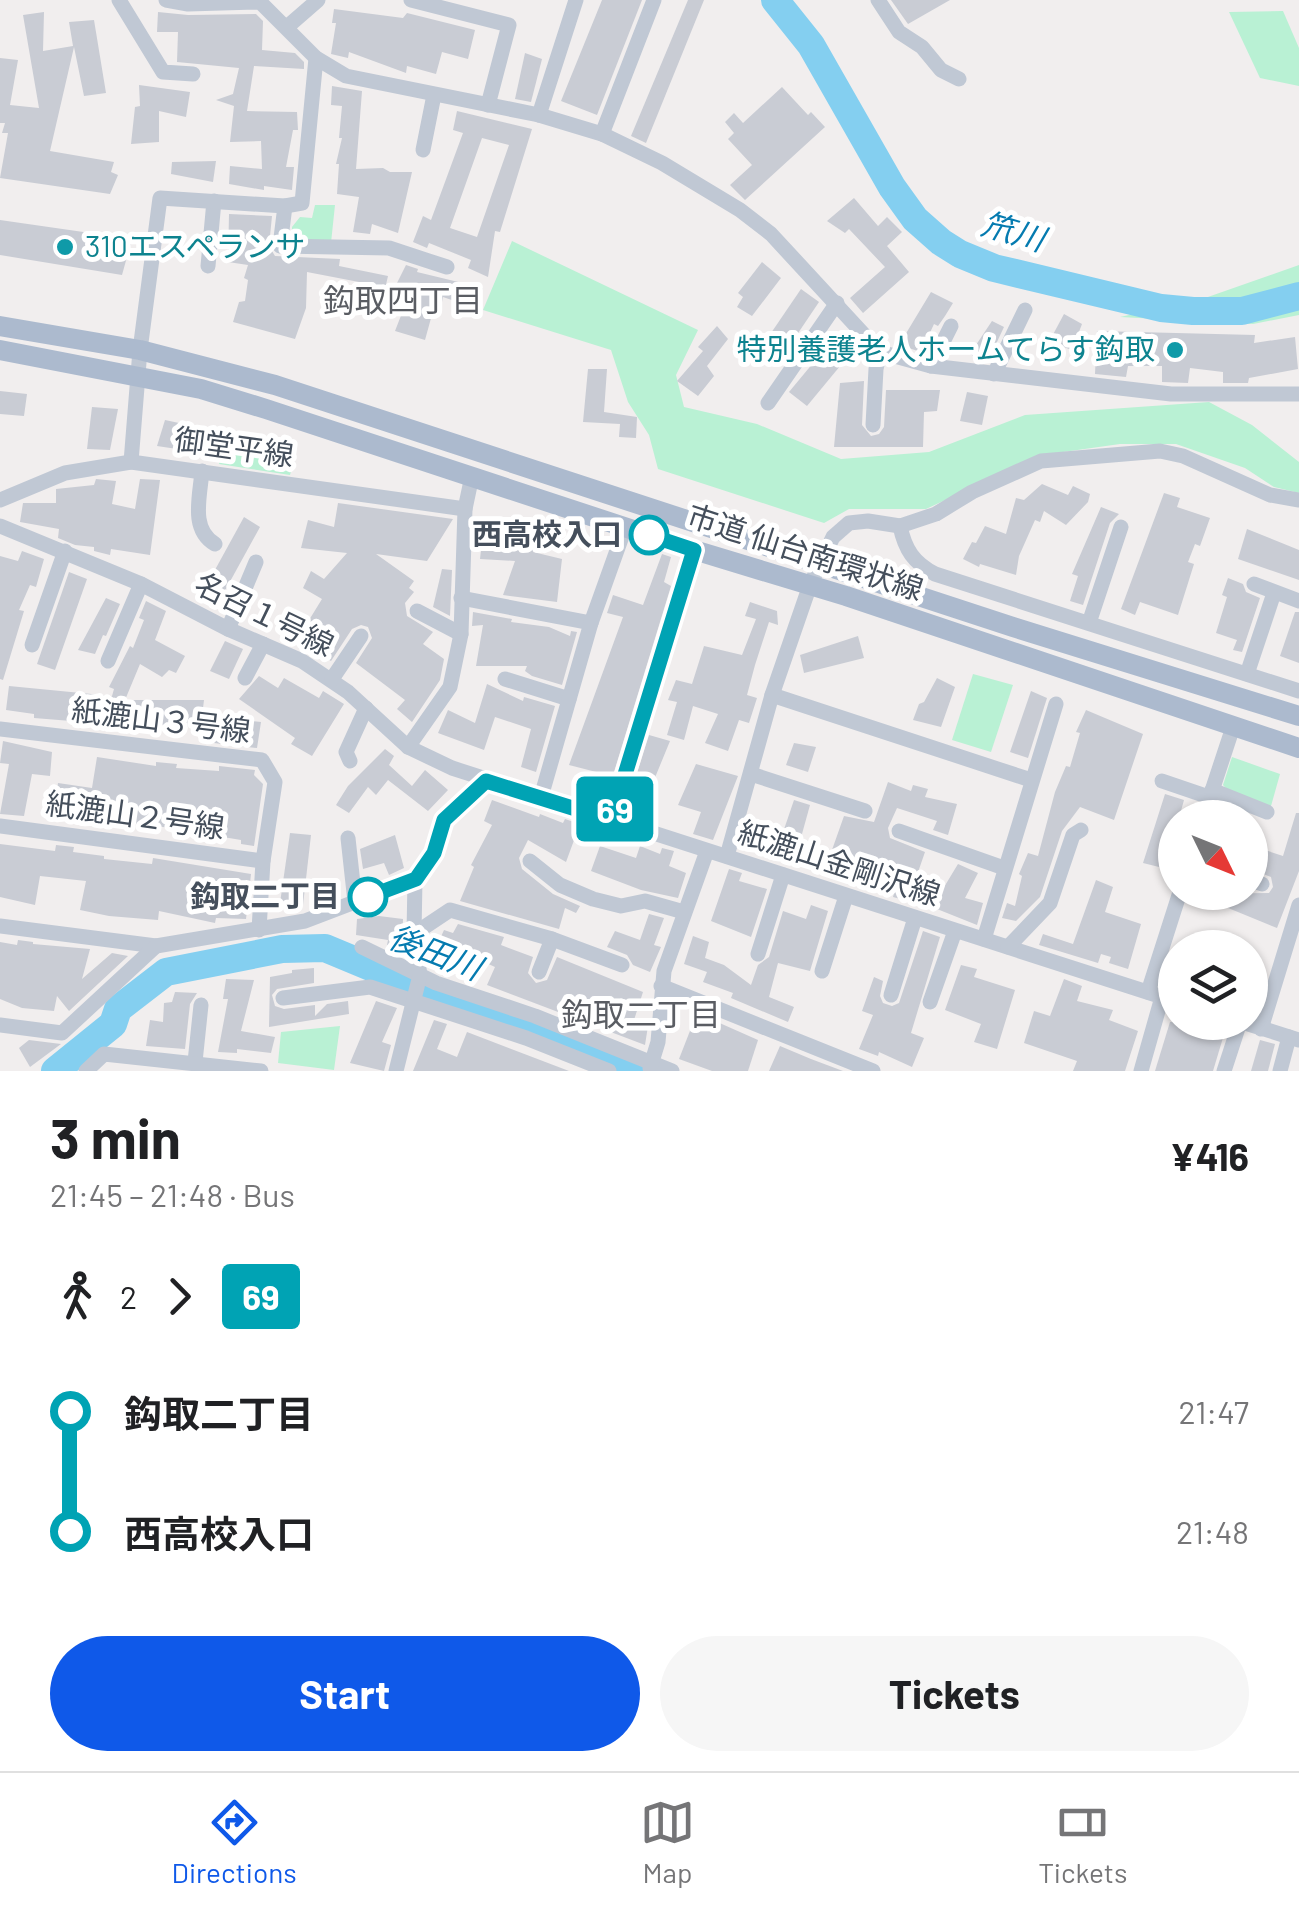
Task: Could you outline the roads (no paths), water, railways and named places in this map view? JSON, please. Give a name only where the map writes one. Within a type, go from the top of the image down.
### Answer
[{"type":"main road","name":"市道 仙台南環状線","points":[[0,326],[140,350],[275,385],[1168,678],[1299,716]]},
{"type":"main road","name":"市道 仙台南環状線","points":[[0,350],[138,376],[266,409],[1299,748]]},
{"type":"street","points":[[119,0],[163,72],[193,74]]},
{"type":"street","points":[[166,0],[188,4],[260,2],[316,58],[346,76],[538,115],[602,134],[740,210],[788,249],[880,352],[931,366],[1171,394],[1299,394]]},
{"type":"street","points":[[287,27],[318,0]]},
{"type":"street","points":[[411,0],[509,25],[488,104]]},
{"type":"street","points":[[602,134],[654,0]]},
{"type":"street","points":[[878,0],[899,32],[922,47],[941,70],[959,80]]},
{"type":"street","points":[[538,115],[572,1]]},
{"type":"street","points":[[131,462],[140,350],[160,198],[285,206],[302,203],[316,58]]},
{"type":"street","points":[[423,150],[434,94]]},
{"type":"street","points":[[208,266],[214,202]]},
{"type":"street","points":[[285,206],[280,246],[388,248],[447,267]]},
{"type":"street","points":[[768,403],[836,304]]},
{"type":"street","points":[[994,374],[1025,310]]},
{"type":"street","points":[[931,366],[951,326]]},
{"type":"street","points":[[873,425],[880,352]]},
{"type":"street","points":[[727,856],[772,695],[810,585],[834,536],[849,523],[868,521],[900,526],[936,514],[972,492],[1041,461],[1160,452],[1197,462],[1270,495],[1299,500]]},
{"type":"street","name":"御堂平線","points":[[0,500],[66,473],[131,462],[464,509]]},
{"type":"street","points":[[202,472],[198,523],[204,538],[216,544]]},
{"type":"street","points":[[408,747],[450,688],[461,634],[464,509],[472,476]]},
{"type":"street","name":"名召１号線","points":[[0,526],[141,584],[332,679],[408,747],[430,760],[486,781]]},
{"type":"street","points":[[900,526],[908,552],[918,565],[936,574],[1299,691]]},
{"type":"street","points":[[1089,622],[1121,527]]},
{"type":"street","points":[[541,797],[591,623],[625,528]]},
{"type":"street","points":[[611,820],[694,550]]},
{"type":"street","points":[[32,645],[65,551]]},
{"type":"street","points":[[228,629],[256,562]]},
{"type":"street","points":[[108,660],[141,584]]},
{"type":"street","points":[[1254,584],[1299,602]]},
{"type":"street","points":[[1247,674],[1274,593]]},
{"type":"street","points":[[462,598],[591,623]]},
{"type":"street","points":[[416,610],[461,634]]},
{"type":"street","points":[[332,679],[361,636]]},
{"type":"street","points":[[245,678],[263,644]]},
{"type":"street","points":[[504,679],[569,699]]},
{"type":"street","points":[[772,695],[1031,780]]},
{"type":"street","points":[[984,939],[1056,704]]},
{"type":"street","points":[[350,761],[346,752],[366,708]]},
{"type":"street","points":[[1208,800],[1233,727]]},
{"type":"street","name":"紙漉山３号線","points":[[0,729],[262,760],[274,782],[259,930]]},
{"type":"street","points":[[751,774],[865,811]]},
{"type":"street","points":[[396,1071],[416,987],[416,879],[434,853],[444,820],[486,781]]},
{"type":"street","name":"紙漉山金剛沢線","points":[[486,781],[1158,996]]},
{"type":"street","points":[[1162,781],[1229,800]]},
{"type":"street","name":"紙漉山２号線","points":[[0,826],[263,861]]},
{"type":"street","points":[[1008,947],[1050,904],[1073,835],[1081,830]]},
{"type":"street","points":[[898,831],[1004,868]]},
{"type":"street","points":[[348,838],[355,902]]},
{"type":"street","points":[[651,1067],[658,1042],[661,986],[707,851]]},
{"type":"street","points":[[530,861],[560,885],[593,899],[621,906],[644,901],[684,912]]},
{"type":"street","points":[[758,954],[783,875]]},
{"type":"street","points":[[0,926],[156,946],[305,921],[416,879]]},
{"type":"street","points":[[822,971],[846,896]]},
{"type":"street","points":[[1268,1009],[1299,908]]},
{"type":"street","points":[[414,934],[450,910],[552,939],[622,965]]},
{"type":"street","points":[[891,995],[915,918]]},
{"type":"street","points":[[930,1002],[955,931]]},
{"type":"street","points":[[538,972],[552,939]]},
{"type":"street","points":[[0,1025],[62,1033],[156,946]]},
{"type":"street","points":[[362,947],[416,987],[609,1071]]},
{"type":"street","points":[[661,986],[873,1071]]},
{"type":"street","points":[[283,998],[370,987],[416,987],[672,1071]]},
{"type":"street","points":[[195,1062],[201,1005]]},
{"type":"street","points":[[1141,1071],[1158,1011]]},
{"type":"street","points":[[1268,1031],[1294,1039],[1280,1071]]},
{"type":"street","points":[[1224,1071],[1235,1040]]},
{"type":"street","points":[[86,1071],[104,1054],[251,1070]]},
{"type":"waterway","name":"笊川","points":[[775,0],[811,45],[892,187],[915,219],[960,254],[994,268],[1161,308],[1242,311],[1299,296]]},
{"type":"waterway","name":"後田川","points":[[55,1071],[113,1024],[118,1009],[166,972],[282,949],[325,948],[481,1013],[537,1028],[641,1071]]},
{"type":"place","name":"310エスペランサ","points":[[65,247]]},
{"type":"place","name":"特別養護老人ホームてらす鈎取","points":[[1175,350]]},
{"type":"place","name":"西高校入口","points":[[649,535]]},
{"type":"place","name":"鈎取二丁目","points":[[368,897]]},
{"type":"district","name":"鈎取四丁目","points":[[403,301]]},
{"type":"district","name":"鈎取二丁目","points":[[641,1015]]}]
